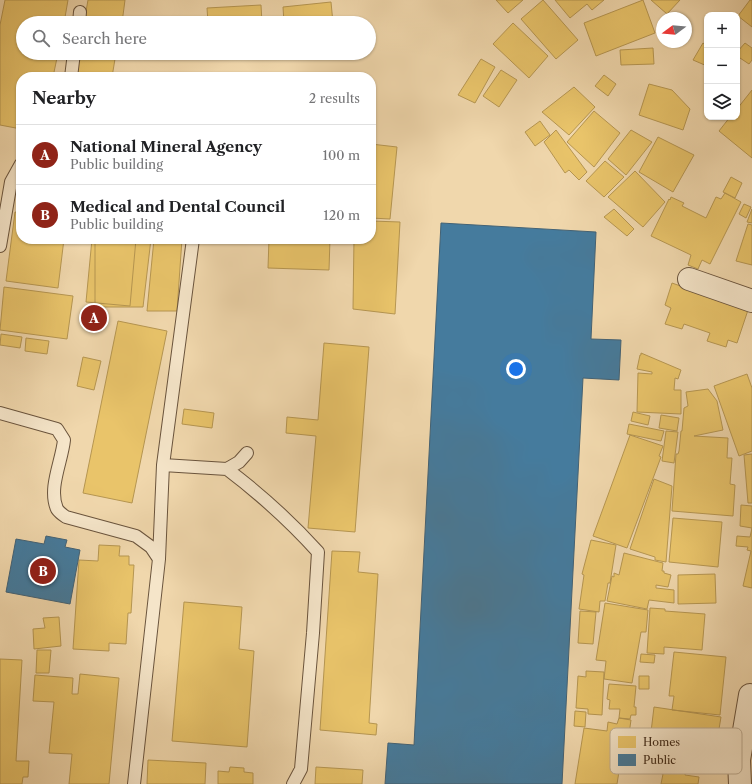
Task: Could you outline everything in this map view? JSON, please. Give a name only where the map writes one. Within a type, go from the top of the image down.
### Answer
[{"type":"street","points":[[689,280],[752,300]]},
{"type":"street","points":[[742,742],[750,695]]},
{"type":"street","points":[[740,774],[740,784]]},
{"type":"lane","points":[[72,72],[73,60]]},
{"type":"lane","points":[[0,246],[11,182],[16,173]]},
{"type":"lane","points":[[134,784],[159,559],[163,465],[192,244]]},
{"type":"lane","points":[[0,413],[57,429],[64,440],[56,477],[54,496],[58,510],[66,517],[136,536],[151,546],[159,559]]},
{"type":"lane","points":[[227,469],[239,462],[247,453]]},
{"type":"lane","points":[[163,465],[227,469],[254,489],[298,529],[318,552],[313,633],[301,769],[293,784]]},
{"type":"building: Homes","points":[[5,0],[68,0],[65,16],[16,16],[16,60],[57,60],[54,72],[16,72],[16,128],[0,125],[0,25]]},
{"type":"building: Homes","points":[[88,0],[125,0],[123,16],[85,16]]},
{"type":"building: Homes","points":[[496,0],[523,0],[508,13]]},
{"type":"building: Homes","points":[[543,0],[578,40],[556,59],[521,19]]},
{"type":"building: Homes","points":[[555,0],[604,0],[592,10],[587,4],[570,18]]},
{"type":"building: Homes","points":[[643,0],[655,33],[596,56],[584,23]]},
{"type":"building: Homes","points":[[651,0],[680,0],[669,12],[665,12]]},
{"type":"building: Homes","points":[[750,0],[752,0],[752,27],[740,18],[740,13]]},
{"type":"building: Homes","points":[[331,2],[332,16],[284,16],[283,7]]},
{"type":"building: Homes","points":[[261,5],[262,16],[208,16],[207,8]]},
{"type":"building: Homes","points":[[513,23],[548,56],[529,78],[493,44]]},
{"type":"building: Homes","points":[[703,43],[704,65],[693,60]]},
{"type":"building: Homes","points":[[745,43],[752,48],[752,60],[749,64],[740,58],[740,49]]},
{"type":"building: Homes","points":[[653,48],[654,64],[621,65],[620,50]]},
{"type":"building: Homes","points":[[481,59],[495,67],[475,103],[458,95]]},
{"type":"building: Homes","points":[[77,60],[115,60],[113,72],[75,72]]},
{"type":"building: Homes","points":[[501,70],[517,80],[499,107],[483,96]]},
{"type":"building: Homes","points":[[604,75],[616,84],[608,96],[595,86]]},
{"type":"building: Homes","points":[[649,84],[672,90],[690,109],[683,130],[639,115]]},
{"type":"building: Homes","points":[[574,87],[595,107],[569,135],[542,112]]},
{"type":"building: Homes","points":[[752,90],[752,158],[719,131],[728,120],[740,120],[740,105]]},
{"type":"building: Homes","points":[[594,111],[620,133],[594,167],[567,142]]},
{"type":"building: Homes","points":[[540,121],[550,135],[535,146],[525,132]]},
{"type":"building: Homes","points":[[556,130],[587,172],[579,180],[569,170],[565,173],[544,142]]},
{"type":"building: Homes","points":[[631,130],[652,142],[626,175],[608,159]]},
{"type":"building: Homes","points":[[658,137],[694,155],[673,192],[639,172]]},
{"type":"building: Homes","points":[[376,145],[397,147],[390,219],[376,218]]},
{"type":"building: Homes","points":[[605,161],[624,177],[604,197],[586,181]]},
{"type":"building: Homes","points":[[635,171],[665,202],[643,227],[608,197]]},
{"type":"building: Homes","points":[[731,177],[742,183],[735,198],[723,192]]},
{"type":"building: Homes","points":[[725,193],[741,202],[710,264],[702,260],[698,269],[688,265],[691,255],[651,236],[671,197],[684,203],[682,206],[706,218],[716,197],[721,199]]},
{"type":"building: Homes","points":[[744,204],[751,207],[746,218],[739,214]]},
{"type":"building: Homes","points":[[614,209],[634,229],[627,236],[604,217]]},
{"type":"building: Homes","points":[[752,209],[752,223],[747,222]]},
{"type":"building: Homes","points":[[15,212],[16,244],[63,244],[58,288],[6,281]]},
{"type":"building: Homes","points":[[376,221],[400,222],[395,314],[353,309],[354,244],[376,244]]},
{"type":"building: Homes","points":[[748,224],[752,225],[752,265],[736,261]]},
{"type":"building: Homes","points":[[92,244],[136,244],[130,306],[86,302]]},
{"type":"building: Homes","points":[[95,244],[150,244],[143,307],[95,307]]},
{"type":"building: Homes","points":[[154,244],[182,244],[177,311],[147,311]]},
{"type":"building: Homes","points":[[269,244],[330,244],[329,270],[268,268]]},
{"type":"building: Homes","points":[[672,283],[748,310],[737,343],[728,340],[726,347],[707,341],[710,333],[684,324],[682,329],[665,324],[671,308],[665,305]]},
{"type":"building: Homes","points":[[4,287],[73,296],[67,339],[0,330]]},
{"type":"building: Homes","points":[[118,321],[167,331],[132,503],[83,493]]},
{"type":"building: Homes","points":[[1,334],[22,337],[20,348],[0,345]]},
{"type":"building: Homes","points":[[26,338],[49,341],[47,354],[25,351]]},
{"type":"building: Homes","points":[[324,343],[369,347],[355,532],[308,528],[316,436],[286,433],[287,417],[318,420]]},
{"type":"building: Homes","points":[[641,353],[681,370],[678,379],[675,378],[674,390],[681,390],[681,414],[637,412],[638,373],[652,374],[652,372],[637,369]]},
{"type":"building: Homes","points":[[83,357],[101,361],[94,390],[77,386]]},
{"type":"building: Homes","points":[[747,374],[752,388],[752,451],[739,456],[714,386]]},
{"type":"building: Homes","points":[[708,389],[717,401],[723,430],[694,436],[728,438],[727,458],[732,458],[730,484],[735,485],[733,516],[672,511],[676,454],[678,454],[679,451],[684,408],[688,406],[686,392]]},
{"type":"building: Homes","points":[[184,409],[214,413],[212,428],[182,424]]},
{"type":"building: Homes","points":[[633,412],[650,416],[648,425],[631,421]]},
{"type":"building: Homes","points":[[661,415],[679,418],[677,431],[659,428]]},
{"type":"building: Homes","points":[[629,424],[664,431],[661,441],[627,434]]},
{"type":"building: Homes","points":[[666,431],[678,432],[674,463],[662,461]]},
{"type":"building: Homes","points":[[630,435],[663,446],[659,456],[661,457],[627,548],[593,536]]},
{"type":"building: Homes","points":[[752,454],[752,503],[748,503],[744,455]]},
{"type":"building: Homes","points":[[654,479],[672,486],[666,562],[655,560],[655,557],[630,549]]},
{"type":"building: Homes","points":[[741,505],[752,506],[752,528],[740,526]]},
{"type":"building: Homes","points":[[673,518],[722,522],[718,567],[669,562]]},
{"type":"building: Homes","points":[[752,528],[752,588],[743,586],[751,551],[747,550],[748,547],[736,546],[737,536],[750,537]]},
{"type":"building: Homes","points":[[591,540],[616,545],[610,583],[608,583],[605,601],[600,601],[599,612],[579,609],[584,575],[582,574]]},
{"type":"building: Homes","points":[[99,545],[120,546],[119,556],[129,556],[129,565],[134,565],[131,613],[128,613],[126,644],[109,643],[109,651],[73,649],[79,560],[98,561]]},
{"type":"building: Homes","points":[[332,551],[360,552],[358,572],[378,574],[369,723],[377,724],[376,735],[320,730]]},
{"type":"building: Homes","points":[[624,553],[663,563],[662,571],[671,575],[668,587],[656,585],[656,588],[674,590],[674,603],[649,600],[647,609],[607,601],[612,576],[614,577],[614,573],[619,575]]},
{"type":"building: Homes","points":[[715,574],[716,603],[678,604],[678,575]]},
{"type":"building: Homes","points":[[184,602],[242,607],[239,649],[254,651],[247,747],[172,741]]},
{"type":"building: Homes","points":[[605,603],[648,610],[646,632],[641,632],[632,683],[604,679],[606,661],[596,660]]},
{"type":"building: Homes","points":[[650,608],[665,609],[665,611],[705,614],[702,650],[664,647],[664,654],[647,653]]},
{"type":"building: Homes","points":[[580,611],[596,612],[593,644],[578,643]]},
{"type":"building: Homes","points":[[59,617],[61,646],[34,649],[33,629],[45,628],[43,618]]},
{"type":"building: Homes","points":[[37,650],[51,650],[49,673],[36,673]]},
{"type":"building: Homes","points":[[674,652],[726,657],[720,715],[672,710],[674,696],[669,696]]},
{"type":"building: Homes","points":[[641,654],[655,655],[654,663],[640,662]]},
{"type":"building: Homes","points":[[0,659],[22,660],[16,761],[29,761],[28,777],[23,777],[22,784],[0,784]]},
{"type":"building: Homes","points":[[586,671],[604,672],[602,715],[588,714],[588,709],[576,708],[578,676],[586,677]]},
{"type":"building: Homes","points":[[80,674],[119,678],[109,784],[69,784],[72,754],[49,753],[54,702],[33,701],[35,675],[73,678],[72,694],[78,694]]},
{"type":"building: Homes","points":[[639,676],[649,676],[649,689],[639,689]]},
{"type":"building: Homes","points":[[609,684],[636,686],[634,707],[636,707],[636,715],[631,715],[630,719],[619,718],[620,709],[609,709],[610,700],[607,699]]},
{"type":"building: Homes","points":[[654,707],[721,717],[719,728],[651,728]]},
{"type":"building: Homes","points":[[575,711],[586,712],[585,727],[574,726]]},
{"type":"building: Homes","points":[[619,718],[631,720],[630,728],[610,728],[610,774],[619,774],[617,784],[575,784],[584,728],[607,731],[608,722],[617,724]]},
{"type":"building: Homes","points":[[148,760],[206,763],[205,784],[147,784]]},
{"type":"building: Homes","points":[[230,767],[244,768],[244,772],[253,773],[253,784],[218,784],[218,771],[229,772]]},
{"type":"building: Homes","points":[[316,767],[363,770],[362,784],[315,784]]},
{"type":"building: Homes","points":[[663,774],[685,774],[699,777],[698,784],[661,784]]},
{"type":"building: Public","points":[[441,223],[596,232],[591,339],[621,340],[619,380],[583,378],[562,784],[385,784],[388,743],[414,745]]},
{"type":"building: Public","points":[[46,536],[67,540],[65,547],[80,550],[70,604],[6,592],[16,539],[44,544]]},
{"type":"place","name":"National Mineral Agency","points":[[94,318]]},
{"type":"place","name":"Medical and Dental Council","points":[[43,571]]}]
